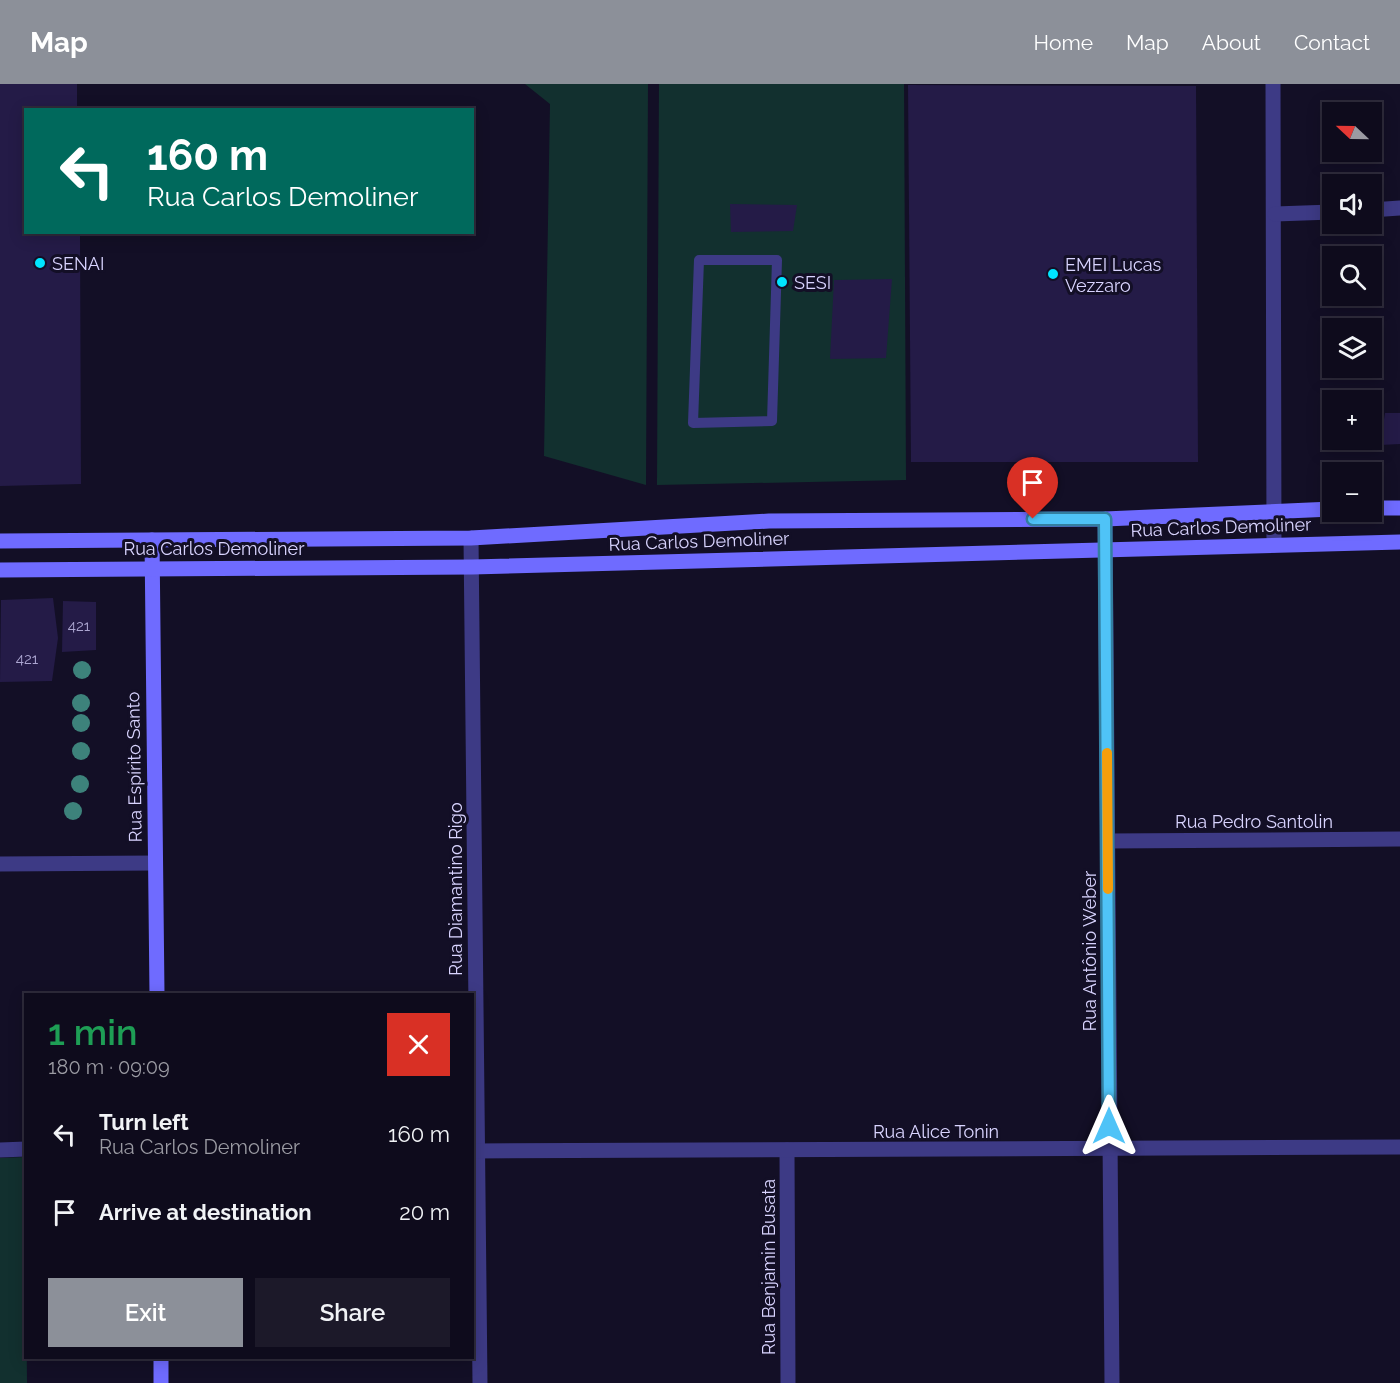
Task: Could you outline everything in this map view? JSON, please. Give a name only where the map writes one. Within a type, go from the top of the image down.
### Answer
[{"type":"main road","points":[[1382,508],[1400,508]]},
{"type":"main road","name":"Rua Carlos Demoliner","points":[[0,541],[471,538],[769,521],[1105,519],[1322,509]]},
{"type":"main road","name":"Rua Espírito Santo","points":[[152,540],[157,993]]},
{"type":"main road","name":"Rua Carlos Demoliner","points":[[0,570],[472,567],[1400,542]]},
{"type":"main road","points":[[160,1359],[161,1383]]},
{"type":"street","points":[[1273,84],[1274,545]]},
{"type":"street","points":[[1382,209],[1400,208]]},
{"type":"street","points":[[1275,214],[1322,212]]},
{"type":"street","name":"Rua Antônio Weber","points":[[1105,519],[1112,1383]]},
{"type":"street","name":"Rua Diamantino Rigo","points":[[471,538],[475,1151],[480,1383]]},
{"type":"street","name":"Rua Pedro Santolin","points":[[1108,841],[1400,839]]},
{"type":"street","points":[[0,864],[155,863]]},
{"type":"street","name":"Rua Alice Tonin","points":[[475,1151],[1400,1147]]},
{"type":"street","points":[[0,1150],[24,1149]]},
{"type":"street","name":"Rua Benjamin Busata","points":[[787,1150],[788,1383]]},
{"type":"lane","points":[[699,260],[777,260],[771,422],[693,423],[699,260]]},
{"type":"green space","points":[[525,84],[648,84],[646,485],[544,456],[550,104]]},
{"type":"green space","name":"SESI","points":[[659,84],[904,84],[906,480],[657,485]]},
{"type":"green space","points":[[24,1157],[24,1359],[27,1359],[27,1383],[0,1383],[0,1158]]},
{"type":"building","name":"SENAI","points":[[0,84],[77,84],[77,108],[24,108],[24,234],[80,234],[81,484],[0,486]]},
{"type":"building","name":"EMEI Lucas Vezzaro","points":[[908,85],[1196,86],[1198,462],[911,462]]},
{"type":"building","points":[[730,204],[797,205],[793,231],[731,232]]},
{"type":"building","points":[[892,279],[886,358],[830,359],[834,280]]},
{"type":"building","points":[[1385,413],[1400,413],[1400,444],[1382,445]]},
{"type":"building","points":[[53,598],[58,638],[52,681],[0,682],[1,600]]},
{"type":"building","points":[[63,601],[96,602],[96,650],[62,652]]},
{"type":"slow traffic","points":[[1107,753],[1108,889]]},
{"type":"place","name":"SENAI","points":[[40,263]]},
{"type":"place","name":"EMEI Lucas Vezzaro","points":[[1053,274]]},
{"type":"place","name":"SESI","points":[[782,282]]},
{"type":"route","points":[[1033,519],[1105,519],[1109,1126]]}]
